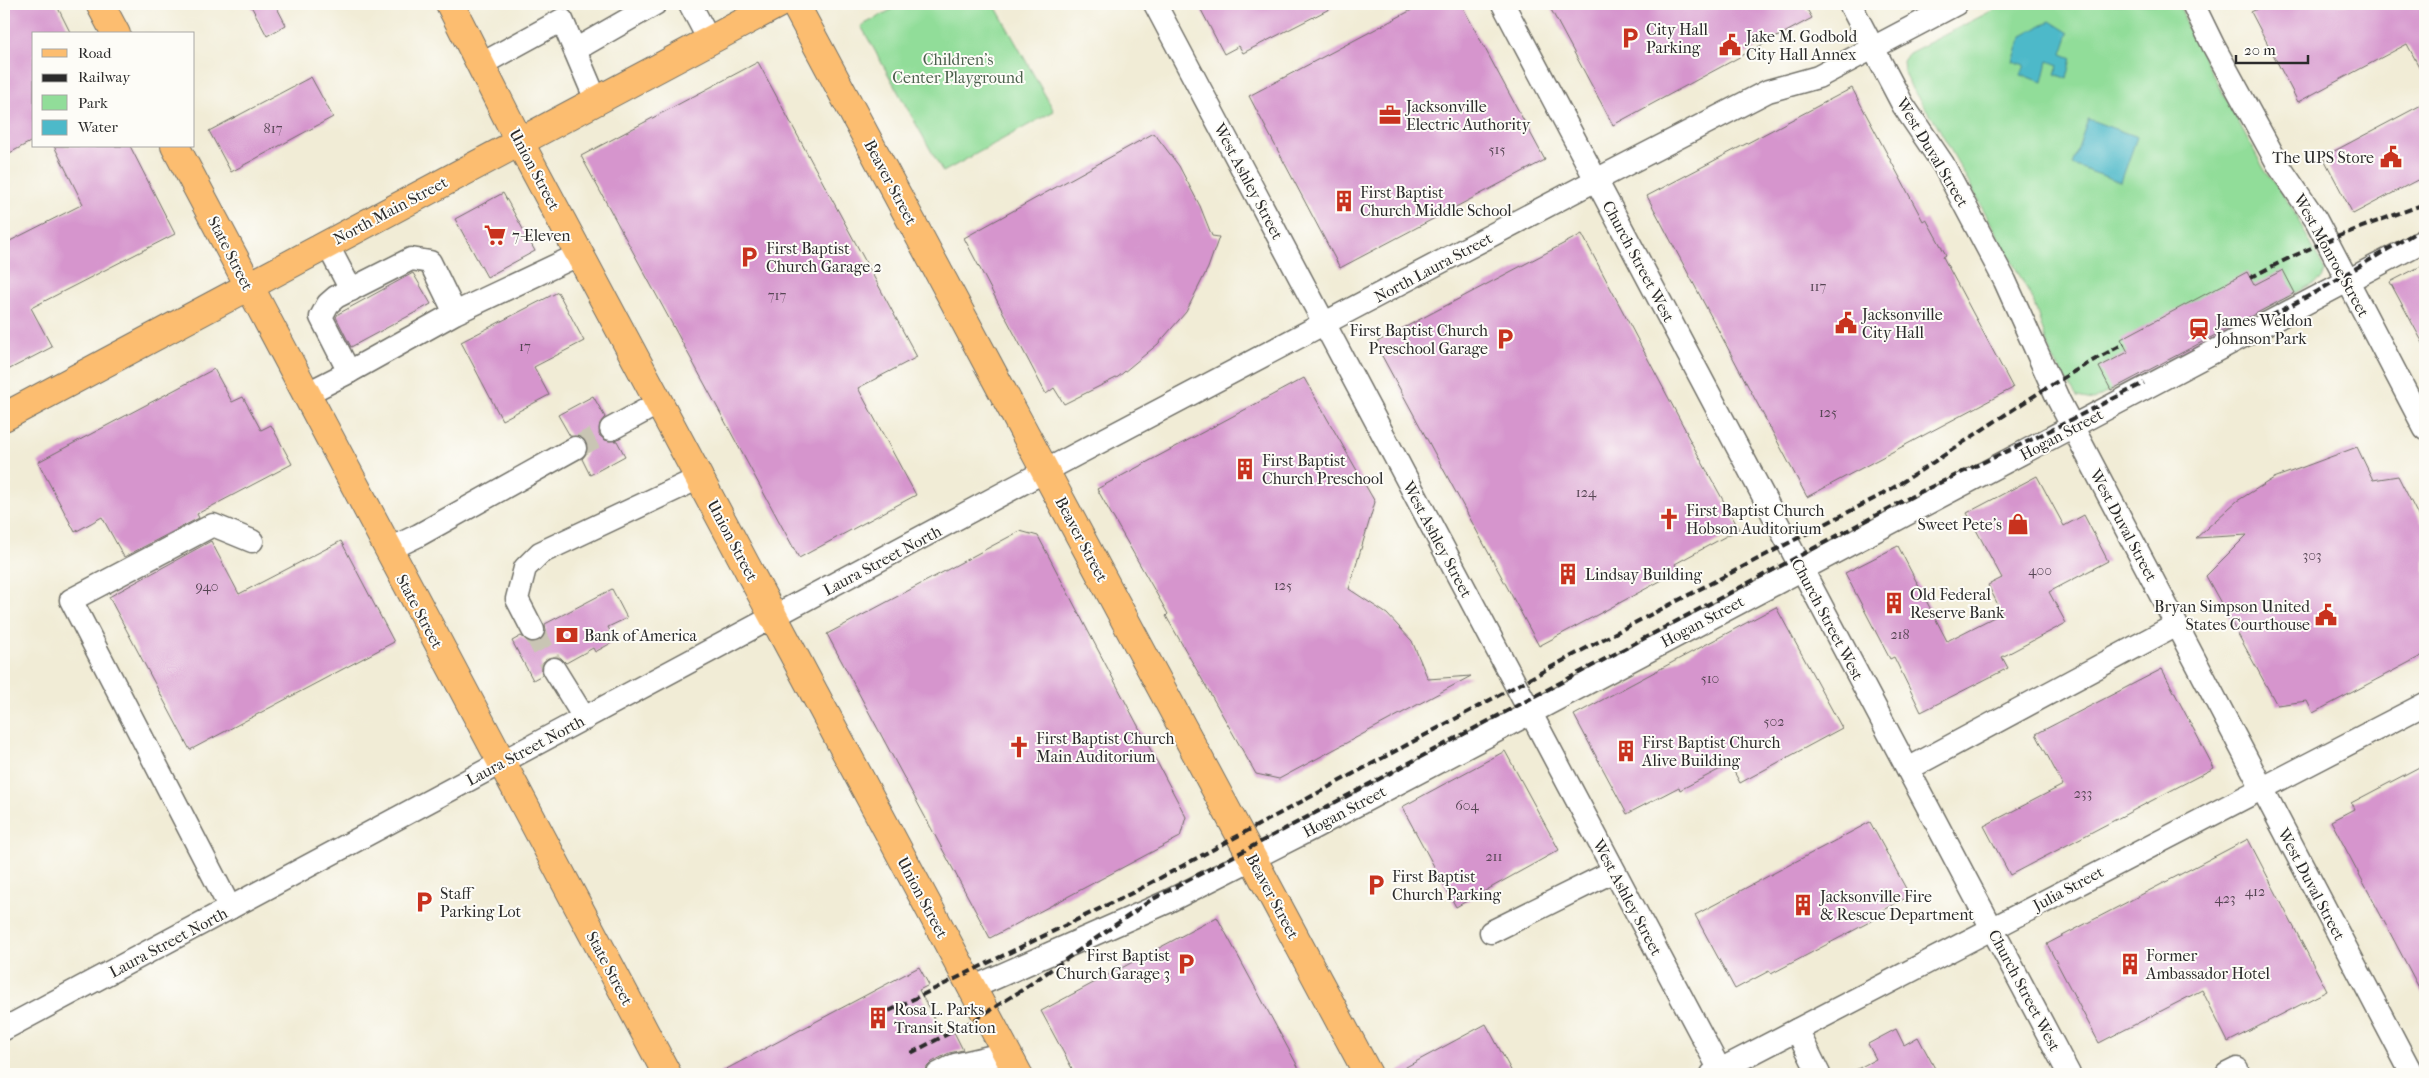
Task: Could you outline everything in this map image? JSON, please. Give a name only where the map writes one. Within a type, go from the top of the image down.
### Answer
[{"type":"main road","points":[[100,4],[115,32]]},
{"type":"main road","name":"Union Street","points":[[450,4],[482,64],[519,141],[1013,1064]]},
{"type":"main road","name":"North Main Street","points":[[4,416],[778,4]]},
{"type":"main road","name":"Beaver Street","points":[[795,4],[1368,1074]]},
{"type":"main road","name":"State Street","points":[[176,148],[248,287],[667,1074]]},
{"type":"street","points":[[574,50],[655,4]]},
{"type":"street","points":[[690,4],[710,40]]},
{"type":"street","name":"West Ashley Street","points":[[1154,4],[1530,712],[1718,1073]]},
{"type":"street","name":"Church Street West","points":[[1503,4],[2069,1074]]},
{"type":"street","name":"West Duval Street","points":[[1850,4],[1911,117],[1943,164],[2005,281],[2045,374],[2072,428],[2412,1074]]},
{"type":"street","name":"North Laura Street","points":[[1046,471],[1768,91],[1812,79],[1956,4]]},
{"type":"street","name":"West Monroe Street","points":[[2193,4],[2213,46],[2275,160],[2308,207],[2425,429]]},
{"type":"street","points":[[482,64],[562,12],[574,50],[596,100]]},
{"type":"street","name":"Hogan Street","points":[[972,988],[1167,902],[1253,859],[2425,240]]},
{"type":"street","points":[[327,244],[351,290]]},
{"type":"street","points":[[306,394],[455,313],[580,254]]},
{"type":"street","points":[[349,372],[321,317],[328,304],[351,290],[411,259],[425,260],[430,262],[455,313]]},
{"type":"street","points":[[611,428],[660,403]]},
{"type":"street","points":[[388,550],[419,535],[576,448]]},
{"type":"street","name":"Laura Street North","points":[[4,1029],[1046,471]]},
{"type":"street","points":[[532,630],[517,599],[525,568],[540,553],[699,478]]},
{"type":"street","points":[[230,908],[71,600],[213,525],[252,541]]},
{"type":"street","points":[[1908,769],[2176,625]]},
{"type":"street","points":[[554,669],[585,719]]},
{"type":"street","name":"Julia Street","points":[[1718,1073],[1992,928],[2425,704]]},
{"type":"street","points":[[1491,932],[1614,872]]},
{"type":"street","points":[[1797,1030],[1819,1074]]},
{"type":"street","points":[[938,1074],[955,1065],[972,1060],[1013,1064]]},
{"type":"green space","name":"Children's Center Playground","points":[[902,4],[994,4],[1054,111],[943,172],[861,26]]},
{"type":"green space","name":"James Weldon Johnson Park","points":[[2005,4],[2180,4],[2187,27],[2264,169],[2291,206],[2325,271],[2322,279],[2093,400],[2077,397],[2051,356],[2033,300],[1936,123],[1912,89],[1904,71],[1903,61],[1909,53]]},
{"type":"water","points":[[2050,21],[2069,33],[2062,54],[2072,58],[2067,79],[2055,74],[2058,65],[2048,61],[2043,82],[2021,75],[2025,65],[2013,61],[2022,36]]},
{"type":"water","points":[[2088,119],[2137,137],[2121,182],[2072,165]]},
{"type":"building","points":[[4,4],[56,4],[70,32],[32,32],[32,141],[4,156]]},
{"type":"building","points":[[250,4],[275,4],[286,25],[267,36]]},
{"type":"building","points":[[1198,4],[1339,4],[1243,53],[1239,46],[1224,54]]},
{"type":"building","name":"Jacksonville Electric Authority","points":[[1423,4],[1461,4],[1545,160],[1340,268],[1249,96]]},
{"type":"building","name":"City Hall Parking","points":[[1548,4],[1804,4],[1812,18],[1613,125]]},
{"type":"building","points":[[2267,4],[2425,4],[2425,78],[2407,44],[2298,102],[2251,12]]},
{"type":"building","name":"First Baptist Church Garage 2","points":[[758,62],[917,357],[858,388],[916,495],[799,558],[581,156]]},
{"type":"building","points":[[311,77],[333,117],[231,172],[209,131]]},
{"type":"building","name":"Jacksonville City Hall","points":[[1852,88],[1923,221],[1926,219],[1946,255],[1943,257],[2013,388],[1807,497],[1647,196]]},
{"type":"building","points":[[2425,103],[2425,176],[2353,214],[2323,157]]},
{"type":"building","points":[[1154,133],[1179,166],[1200,206],[1212,236],[1219,237],[1208,268],[1186,312],[1158,344],[1118,377],[1064,404],[1054,388],[1046,394],[964,238]]},
{"type":"building","points":[[55,148],[131,148],[175,234],[31,308],[52,347],[4,372],[4,244],[83,204]]},
{"type":"building","name":"7-Eleven","points":[[503,193],[535,251],[487,277],[455,219]]},
{"type":"building","points":[[1582,234],[1686,433],[1739,529],[1675,564],[1679,571],[1539,646],[1375,343]]},
{"type":"building","points":[[2425,264],[2425,347],[2390,282]]},
{"type":"building","name":"James Weldon Johnson Park","points":[[2283,270],[2295,293],[2111,390],[2099,367],[2128,352],[2121,339],[2247,272],[2254,285]]},
{"type":"building","points":[[413,273],[431,304],[351,347],[336,317],[338,314]]},
{"type":"building","points":[[558,292],[584,341],[534,367],[549,395],[502,420],[461,342]]},
{"type":"building","points":[[214,369],[232,402],[243,397],[261,430],[271,425],[292,464],[197,514],[199,518],[124,557],[102,517],[75,532],[38,462]]},
{"type":"building","points":[[1304,378],[1375,502],[1349,589],[1387,614],[1412,641],[1428,679],[1471,676],[1279,779],[1256,774],[1166,616],[1168,614],[1097,489]]},
{"type":"building","points":[[593,396],[605,417],[600,423],[599,435],[605,440],[617,441],[625,456],[590,475],[582,459],[586,454],[587,442],[581,437],[570,436],[558,415]]},
{"type":"building","name":"Bryan Simpson United States Courthouse","points":[[2357,447],[2373,480],[2398,476],[2425,529],[2425,654],[2313,713],[2307,701],[2277,705],[2206,576],[2247,535],[2196,538],[2237,501],[2274,478]]},
{"type":"building","points":[[2037,476],[2064,526],[2084,515],[2108,561],[2049,592],[2066,623],[2002,657],[2008,668],[1921,712],[1894,657],[1890,659],[1845,573],[1898,546],[1947,641],[2002,613],[1988,585],[2002,578],[1967,513]]},
{"type":"building","name":"First Baptist Church Main Auditorium","points":[[1020,531],[1038,536],[1186,817],[1180,837],[990,938],[827,634]]},
{"type":"building","points":[[211,541],[239,594],[341,541],[394,642],[190,750],[109,597]]},
{"type":"building","name":"Bank of America","points":[[612,589],[627,618],[608,627],[615,641],[595,652],[593,648],[566,663],[560,657],[548,658],[542,663],[542,675],[533,680],[512,641],[521,636],[532,643],[539,641],[546,631],[545,624]]},
{"type":"building","points":[[1776,607],[1842,728],[1740,783],[1730,764],[1680,790],[1679,787],[1627,814],[1574,715]]},
{"type":"building","points":[[2162,669],[2214,768],[2010,875],[1984,826],[2063,785],[2036,734]]},
{"type":"building","points":[[1505,751],[1559,850],[1456,907],[1402,807]]},
{"type":"building","points":[[2425,764],[2425,999],[2331,821],[2354,809],[2351,803]]},
{"type":"building","name":"Jacksonville Fire & Rescue Department","points":[[1870,822],[1910,896],[1875,914],[1877,918],[1771,974],[1769,971],[1735,989],[1695,915]]},
{"type":"building","points":[[2248,839],[2327,991],[2228,1042],[2202,990],[2099,1043],[2047,944]]},
{"type":"building","name":"First Baptist Church Garage 3","points":[[1217,917],[1302,1074],[1075,1074],[1041,1011]]},
{"type":"building","name":"Rosa L. Parks Transit Station","points":[[919,967],[929,985],[919,990],[944,1037],[954,1032],[963,1050],[949,1053],[932,1062],[927,1067],[925,1074],[717,1074]]},
{"type":"building","points":[[1486,1024],[1513,1074],[1393,1074]]},
{"type":"building","points":[[1896,1029],[1904,1045],[1918,1037],[1938,1074],[1848,1074],[1876,1059],[1868,1044]]},
{"type":"tunnel","points":[[575,448],[611,429]]},
{"type":"tunnel","points":[[533,630],[554,669]]},
{"type":"railway","points":[[2250,278],[2336,237],[2425,204]]},
{"type":"railway","points":[[2271,316],[2318,291],[2425,227]]},
{"type":"railway","points":[[889,1011],[1134,892],[1594,644],[1883,494],[2032,397],[2124,344]]},
{"type":"railway","points":[[911,1053],[971,1022],[1019,992],[1151,900],[1918,493],[2035,438],[2144,383]]},
{"type":"place","name":"City Hall Parking","points":[[1630,38]]},
{"type":"place","name":"Jake M. Godbold City Hall Annex","points":[[1730,45]]},
{"type":"place","name":"Jacksonville Electric Authority","points":[[1390,115]]},
{"type":"place","name":"The UPS Store","points":[[2391,157]]},
{"type":"place","name":"First Baptist Church Middle School","points":[[1344,201]]},
{"type":"place","name":"7-Eleven","points":[[495,235]]},
{"type":"place","name":"First Baptist Church Garage 2","points":[[749,257]]},
{"type":"place","name":"Jacksonville City Hall","points":[[1846,323]]},
{"type":"place","name":"James Weldon Johnson Park","points":[[2199,329]]},
{"type":"place","name":"First Baptist Church Preschool Garage","points":[[1505,339]]},
{"type":"place","name":"First Baptist Church Preschool","points":[[1245,469]]},
{"type":"place","name":"First Baptist Church Hobson Auditorium","points":[[1669,519]]},
{"type":"place","name":"Sweet Pete's","points":[[2018,524]]},
{"type":"place","name":"Lindsay Building","points":[[1568,574]]},
{"type":"place","name":"Old Federal Reserve Bank","points":[[1894,603]]},
{"type":"place","name":"Bryan Simpson United States Courthouse","points":[[2326,615]]},
{"type":"place","name":"Bank of America","points":[[567,635]]},
{"type":"place","name":"First Baptist Church Main Auditorium","points":[[1019,747]]},
{"type":"place","name":"First Baptist Church Alive Building","points":[[1626,751]]},
{"type":"place","name":"First Baptist Church Parking","points":[[1376,885]]},
{"type":"place","name":"Staff Parking Lot","points":[[424,902]]},
{"type":"place","name":"Jacksonville Fire & Rescue Department","points":[[1803,905]]},
{"type":"place","name":"First Baptist Church Garage 3","points":[[1186,964]]},
{"type":"place","name":"Former Ambassador Hotel","points":[[2130,964]]},
{"type":"place","name":"Rosa L. Parks Transit Station","points":[[878,1018]]}]
